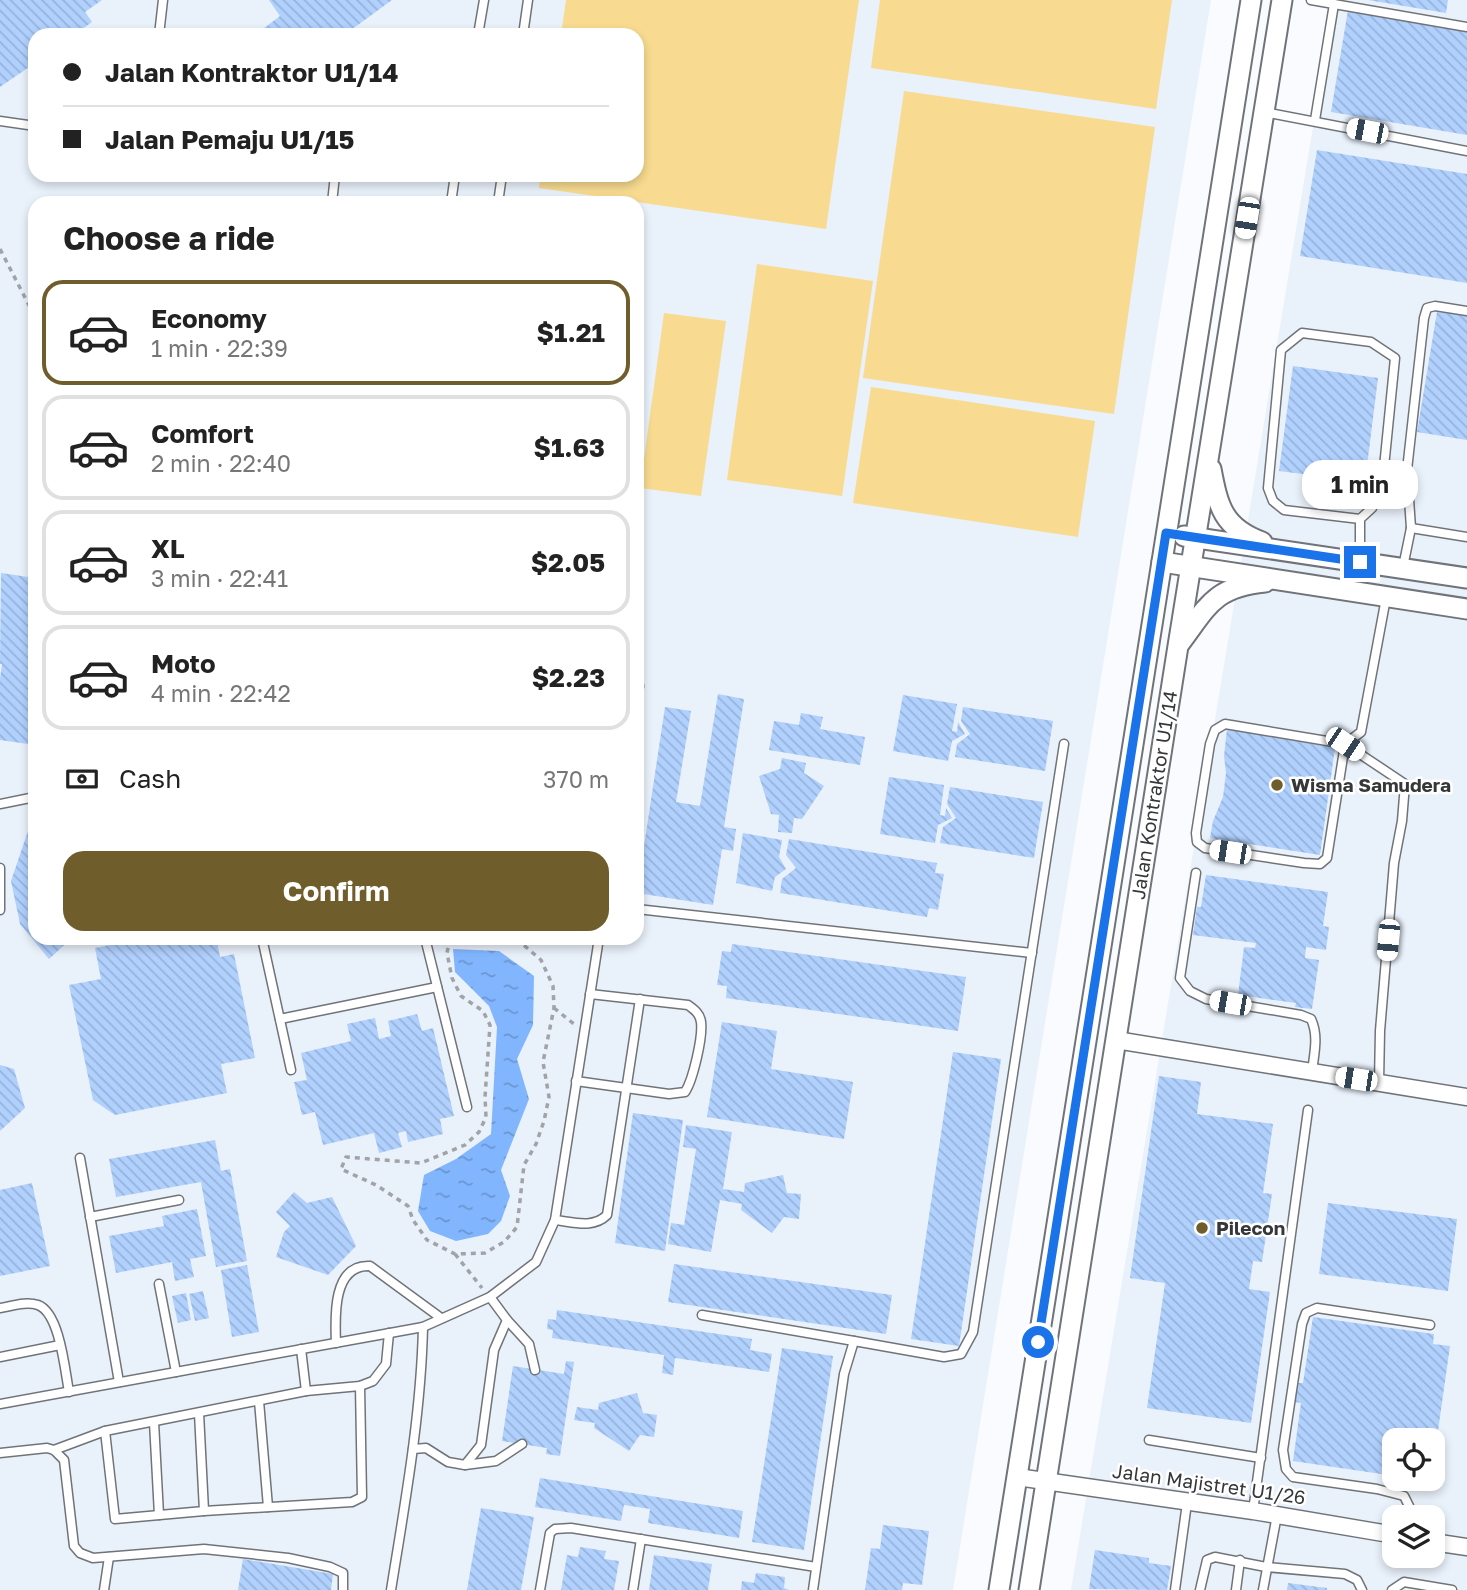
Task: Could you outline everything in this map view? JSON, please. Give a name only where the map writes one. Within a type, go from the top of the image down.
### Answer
[{"type":"street","name":"Jalan Kontraktor U1/14","points":[[999,1590],[1251,0]]},
{"type":"street","name":"Jalan Kontraktor U1/14","points":[[1030,1590],[1282,0]]},
{"type":"street","points":[[1209,454],[1218,504],[1230,522],[1249,537],[1290,552]]},
{"type":"street","points":[[1166,533],[1467,578]]},
{"type":"street","points":[[1162,562],[1467,609]]},
{"type":"street","points":[[1178,646],[1215,597],[1241,584],[1286,580]]},
{"type":"street","points":[[1116,1040],[1467,1097]]},
{"type":"street","name":"Jalan Majistret U1/26","points":[[1017,1477],[1382,1533]]},
{"type":"street","points":[[1445,1544],[1467,1547]]},
{"type":"lane","points":[[160,28],[163,0]]},
{"type":"lane","points":[[479,28],[484,0]]},
{"type":"lane","points":[[524,28],[528,0]]},
{"type":"lane","points":[[1311,0],[1467,27]]},
{"type":"lane","points":[[1315,120],[1334,4]]},
{"type":"lane","points":[[1264,113],[1315,120],[1467,151]]},
{"type":"lane","points":[[0,121],[28,125]]},
{"type":"lane","points":[[1403,568],[1411,528],[1407,470],[1424,318],[1427,308],[1435,306],[1467,311]]},
{"type":"lane","points":[[1360,519],[1284,510],[1273,501],[1268,488],[1281,350],[1302,333],[1371,342],[1395,358],[1382,487],[1372,508],[1360,519],[1360,562]]},
{"type":"lane","points":[[1411,528],[1467,537]]},
{"type":"lane","points":[[1379,1082],[1380,1031],[1405,784],[1345,744],[1225,724],[1215,730],[1210,744],[1196,833],[1197,842],[1205,848],[1304,863],[1320,863],[1327,858],[1345,744],[1361,732],[1386,596]]},
{"type":"lane","points":[[702,1315],[944,1357],[961,1354],[973,1332],[1064,744]]},
{"type":"lane","points":[[0,804],[28,798]]},
{"type":"lane","points":[[0,868],[0,910]]},
{"type":"lane","points":[[1196,873],[1180,978],[1190,991],[1206,999],[1311,1019],[1316,1038],[1312,1072]]},
{"type":"lane","points":[[644,910],[1032,953]]},
{"type":"lane","points":[[264,945],[291,1069]]},
{"type":"lane","points":[[427,945],[467,1107]]},
{"type":"lane","points":[[0,1404],[423,1327],[489,1297],[536,1262],[555,1220],[598,945]]},
{"type":"lane","points":[[280,1019],[437,987]]},
{"type":"lane","points":[[576,1081],[669,1094],[685,1092],[692,1081],[701,1023],[698,1013],[688,1005],[590,994]]},
{"type":"lane","points":[[555,1220],[599,1223],[607,1215],[640,999]]},
{"type":"lane","points":[[1253,1511],[1308,1110]]},
{"type":"lane","points":[[80,1158],[119,1382]]},
{"type":"lane","points":[[90,1217],[179,1200]]},
{"type":"lane","points":[[336,1343],[337,1295],[346,1277],[361,1265],[370,1266],[441,1318]]},
{"type":"lane","points":[[159,1284],[176,1372]]},
{"type":"lane","points":[[489,1297],[529,1344],[534,1370]]},
{"type":"lane","points":[[0,1308],[26,1303],[40,1306],[51,1314],[69,1392]]},
{"type":"lane","points":[[1408,1505],[1404,1496],[1377,1489],[1293,1477],[1286,1469],[1283,1450],[1302,1324],[1306,1313],[1317,1308],[1430,1325]]},
{"type":"lane","points":[[465,1465],[481,1445],[494,1350],[507,1320]]},
{"type":"lane","points":[[391,1590],[413,1449],[423,1327]]},
{"type":"lane","points":[[0,1452],[38,1448],[54,1450],[105,1431],[306,1391],[360,1386],[373,1381],[386,1364],[389,1333]]},
{"type":"lane","points":[[813,1590],[844,1374],[854,1340]]},
{"type":"lane","points":[[0,1357],[60,1345]]},
{"type":"lane","points":[[300,1349],[306,1391]]},
{"type":"lane","points":[[105,1431],[115,1519],[352,1502],[362,1497],[360,1386]]},
{"type":"lane","points":[[259,1401],[268,1507]]},
{"type":"lane","points":[[199,1413],[204,1511]]},
{"type":"lane","points":[[154,1422],[159,1515]]},
{"type":"lane","points":[[1149,1440],[1261,1458]]},
{"type":"lane","points":[[413,1449],[426,1448],[448,1462],[465,1465],[496,1461],[522,1444]]},
{"type":"lane","points":[[54,1450],[64,1460],[74,1546],[80,1553],[93,1558],[204,1549],[288,1558],[330,1567],[343,1573],[343,1590]]},
{"type":"lane","points":[[1175,1590],[1187,1503]]},
{"type":"lane","points":[[1263,1590],[1277,1515]]},
{"type":"lane","points":[[540,1590],[550,1533],[555,1529],[571,1528],[816,1567]]},
{"type":"lane","points":[[633,1590],[641,1539]]},
{"type":"lane","points":[[104,1590],[109,1557]]},
{"type":"lane","points":[[1200,1590],[1207,1560],[1215,1557],[1266,1567],[1345,1574],[1357,1580],[1362,1590]]},
{"type":"lane","points":[[1236,1590],[1240,1560]]},
{"type":"lane","points":[[1391,1590],[1404,1582],[1452,1590]]},
{"type":"path","points":[[0,249],[28,303]]},
{"type":"path","points":[[456,1254],[485,1253],[504,1242],[517,1227],[524,1165],[536,1144],[544,1121],[549,1097],[543,1062],[554,1008],[552,986],[541,960],[524,945]]},
{"type":"path","points":[[554,1008],[572,1022],[583,1037]]},
{"type":"path","points":[[346,1157],[341,1169],[376,1185],[408,1206],[413,1220],[427,1240],[456,1254],[489,1297]]},
{"type":"shaded area","points":[[0,0],[1211,0],[953,1590],[0,1590]]},
{"type":"shaded area","points":[[566,0],[859,0],[826,229],[644,203],[644,196],[595,196],[539,188],[540,182],[644,182],[644,28],[562,28]]},
{"type":"shaded area","points":[[880,0],[1172,0],[1156,109],[871,68]]},
{"type":"shaded area","points":[[1334,0],[1467,0],[1467,1590],[1071,1590]]},
{"type":"shaded area","points":[[904,91],[1155,127],[1114,414],[863,378]]},
{"type":"shaded area","points":[[757,264],[873,281],[842,496],[727,480]]},
{"type":"shaded area","points":[[664,313],[726,321],[701,496],[644,489],[644,459]]},
{"type":"shaded area","points":[[871,387],[1095,421],[1078,537],[853,503]]},
{"type":"water","points":[[453,949],[499,951],[534,976],[533,1025],[517,1059],[529,1099],[501,1170],[510,1196],[501,1221],[488,1234],[456,1241],[430,1231],[418,1211],[424,1175],[456,1159],[491,1134],[497,1027],[489,1006],[455,972]]},
{"type":"building","points":[[0,0],[102,0],[85,12],[92,22],[84,28],[28,28],[28,68],[0,87]]},
{"type":"building","points":[[269,0],[392,0],[354,28],[264,28],[280,16]]},
{"type":"building","points":[[1368,0],[1448,0],[1446,13]]},
{"type":"building","points":[[1348,10],[1467,30],[1467,135],[1331,112]]},
{"type":"building","points":[[1317,150],[1467,174],[1467,283],[1300,256]]},
{"type":"building","points":[[1437,312],[1467,316],[1467,440],[1417,432]]},
{"type":"building","points":[[1293,366],[1378,378],[1365,482],[1279,471]]},
{"type":"building","points":[[1,573],[28,577],[28,744],[0,740]]},
{"type":"building","points":[[718,694],[744,699],[724,827],[736,829],[733,851],[722,849],[713,905],[644,894],[644,846],[665,707],[691,711],[676,802],[700,806]]},
{"type":"building","points":[[903,695],[957,704],[952,731],[957,732],[958,722],[965,734],[952,741],[948,761],[893,751]]},
{"type":"building","points":[[963,707],[1053,721],[1045,771],[955,757],[957,744],[970,734],[961,721]]},
{"type":"building","points":[[801,713],[823,717],[820,729],[865,737],[860,765],[769,750],[774,721],[799,725]]},
{"type":"building","name":"Wisma Samudera","points":[[1227,729],[1335,748],[1320,855],[1210,838],[1213,821],[1223,797]]},
{"type":"building","points":[[782,758],[806,763],[804,773],[824,786],[802,819],[794,818],[792,833],[778,832],[779,815],[771,814],[759,776],[780,769]]},
{"type":"building","points":[[889,777],[944,785],[940,815],[945,816],[946,808],[952,818],[938,825],[935,843],[880,834]]},
{"type":"building","points":[[950,787],[1043,802],[1034,858],[940,843],[943,827],[956,818],[947,804]]},
{"type":"building","points":[[28,831],[28,934],[20,924],[11,881]]},
{"type":"building","points":[[743,833],[782,840],[779,857],[786,869],[775,877],[772,891],[736,883]]},
{"type":"building","points":[[789,839],[937,863],[935,873],[944,874],[938,910],[929,908],[927,917],[780,893],[782,879],[796,868],[786,855]]},
{"type":"building","points":[[1206,875],[1328,892],[1323,926],[1329,927],[1326,950],[1306,947],[1305,958],[1319,960],[1312,1009],[1295,1007],[1296,1003],[1238,995],[1244,947],[1255,948],[1256,943],[1193,935]]},
{"type":"building","points":[[732,944],[966,977],[958,1031],[726,998],[727,986],[717,985],[722,951],[731,952]]},
{"type":"building","points":[[37,945],[64,945],[49,959]]},
{"type":"building","points":[[110,945],[218,945],[220,957],[234,954],[255,1058],[221,1064],[227,1093],[115,1115],[93,1100],[69,985],[101,979],[95,948]]},
{"type":"building","points":[[417,1014],[422,1031],[433,1028],[454,1116],[440,1119],[443,1134],[408,1142],[406,1131],[398,1133],[402,1147],[379,1153],[374,1133],[323,1145],[315,1112],[302,1115],[294,1082],[307,1080],[301,1053],[351,1041],[347,1024],[375,1018],[379,1039],[391,1036],[388,1021]]},
{"type":"building","points":[[722,1022],[777,1031],[771,1069],[853,1082],[844,1139],[707,1117]]},
{"type":"building","points":[[953,1052],[1001,1059],[959,1346],[911,1339]]},
{"type":"building","points":[[0,1065],[14,1069],[25,1108],[0,1131]]},
{"type":"building","name":"Pilecon","points":[[1159,1076],[1201,1082],[1197,1114],[1273,1124],[1263,1193],[1272,1194],[1262,1262],[1253,1261],[1249,1289],[1270,1292],[1251,1423],[1147,1408],[1165,1283],[1130,1278]]},
{"type":"building","points":[[633,1113],[683,1120],[665,1251],[615,1243]]},
{"type":"building","points":[[686,1125],[732,1132],[723,1189],[744,1192],[745,1183],[783,1175],[787,1193],[801,1194],[799,1219],[784,1217],[772,1233],[741,1210],[742,1204],[720,1200],[711,1252],[668,1244],[671,1223],[684,1225],[696,1149],[683,1147]]},
{"type":"building","points":[[215,1140],[221,1171],[230,1169],[247,1261],[216,1267],[201,1182],[116,1197],[109,1159]]},
{"type":"building","points":[[32,1183],[50,1266],[0,1276],[0,1190]]},
{"type":"building","points":[[294,1192],[307,1203],[332,1197],[356,1246],[328,1275],[276,1257],[284,1232],[290,1226],[276,1212]]},
{"type":"building","points":[[1328,1203],[1457,1219],[1448,1291],[1319,1274]]},
{"type":"building","points":[[197,1209],[206,1256],[190,1259],[194,1277],[175,1281],[172,1262],[116,1273],[109,1236],[164,1226],[162,1216]]},
{"type":"building","points":[[674,1264],[892,1295],[886,1334],[668,1302]]},
{"type":"building","points":[[247,1265],[259,1332],[232,1337],[221,1270]]},
{"type":"building","points":[[203,1291],[209,1318],[195,1321],[189,1294]]},
{"type":"building","points":[[186,1293],[191,1320],[178,1323],[172,1296]]},
{"type":"building","points":[[557,1310],[752,1339],[750,1350],[772,1354],[769,1372],[675,1358],[673,1375],[662,1373],[664,1355],[552,1338],[553,1330],[547,1329],[548,1319],[556,1320]]},
{"type":"building","points":[[1313,1317],[1434,1334],[1433,1344],[1450,1346],[1438,1428],[1382,1428],[1382,1474],[1293,1461],[1301,1403],[1295,1402],[1298,1383],[1303,1383]]},
{"type":"building","points":[[782,1348],[833,1356],[804,1550],[752,1542]]},
{"type":"building","points":[[566,1361],[574,1362],[560,1456],[546,1454],[547,1448],[502,1441],[513,1366],[564,1374]]},
{"type":"building","points":[[637,1393],[643,1413],[657,1415],[654,1437],[640,1435],[629,1451],[594,1428],[595,1423],[574,1420],[577,1407],[598,1410],[599,1403]]},
{"type":"building","points":[[540,1478],[743,1511],[739,1538],[648,1523],[650,1509],[624,1505],[621,1521],[535,1507]]},
{"type":"building","points":[[481,1508],[534,1517],[521,1590],[467,1590]]},
{"type":"building","points":[[883,1525],[929,1531],[922,1585],[903,1583],[902,1590],[865,1590],[871,1548],[880,1549]]},
{"type":"building","points":[[580,1547],[606,1551],[604,1559],[619,1561],[614,1590],[561,1590],[567,1555],[578,1557]]},
{"type":"building","points":[[1095,1550],[1149,1558],[1149,1563],[1171,1566],[1167,1590],[1089,1589]]},
{"type":"building","points":[[654,1555],[712,1564],[708,1590],[649,1590]]},
{"type":"building","points":[[243,1559],[333,1574],[331,1590],[238,1590]]},
{"type":"building","points":[[756,1573],[785,1577],[784,1588],[789,1590],[741,1590],[742,1581],[754,1583]]},
{"type":"building","points":[[1288,1583],[1327,1588],[1327,1590],[1287,1590]]},
{"type":"place","name":"Wisma Samudera","points":[[1277,785]]},
{"type":"place","name":"Pilecon","points":[[1202,1228]]},
{"type":"route","points":[[1038,1342],[1166,533],[1360,562]]}]
